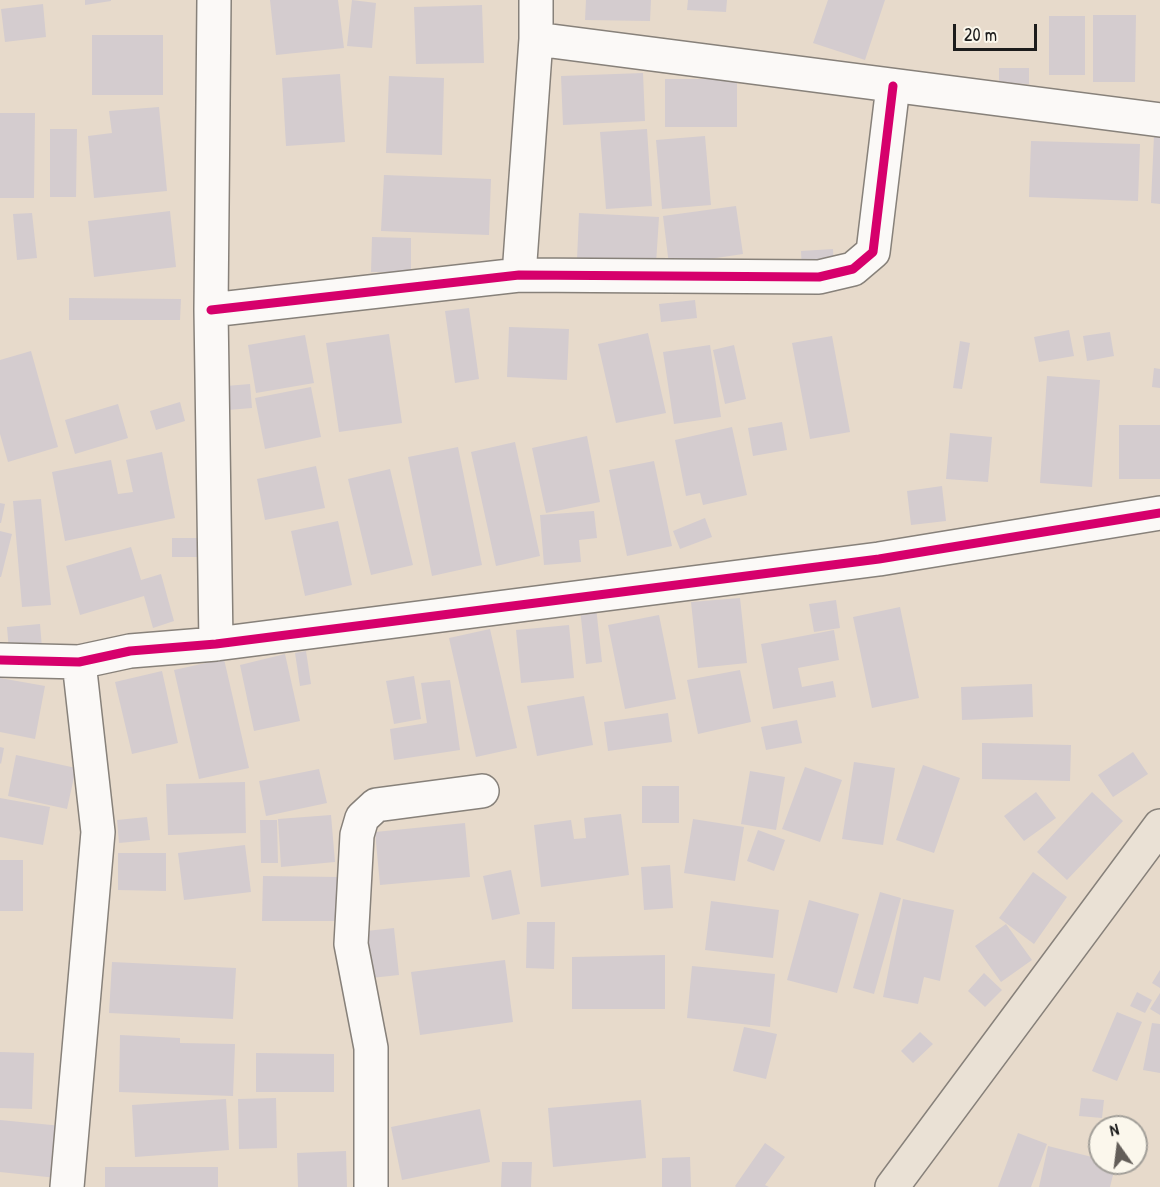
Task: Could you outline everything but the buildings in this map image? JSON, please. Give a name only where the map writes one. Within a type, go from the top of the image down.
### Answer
[{"type":"main road","points":[[892,1187],[1160,826]]},
{"type":"street","points":[[214,0],[212,310],[216,644]]},
{"type":"street","points":[[519,275],[536,39],[536,0]]},
{"type":"street","points":[[536,39],[1160,120]]},
{"type":"street","points":[[212,310],[519,275],[819,277],[854,269],[873,252],[893,86]]},
{"type":"street","points":[[0,660],[80,662],[130,651],[216,644],[879,558],[1160,513]]},
{"type":"street","points":[[67,1187],[98,832],[80,662]]},
{"type":"street","points":[[371,1187],[371,1048],[351,944],[357,835],[362,818],[376,806],[482,791]]},
{"type":"cycle path","points":[[211,310],[519,275],[819,277],[853,269],[873,252],[893,86]]},
{"type":"cycle path","points":[[0,660],[79,662],[130,651],[216,644],[879,559],[1160,513]]}]
